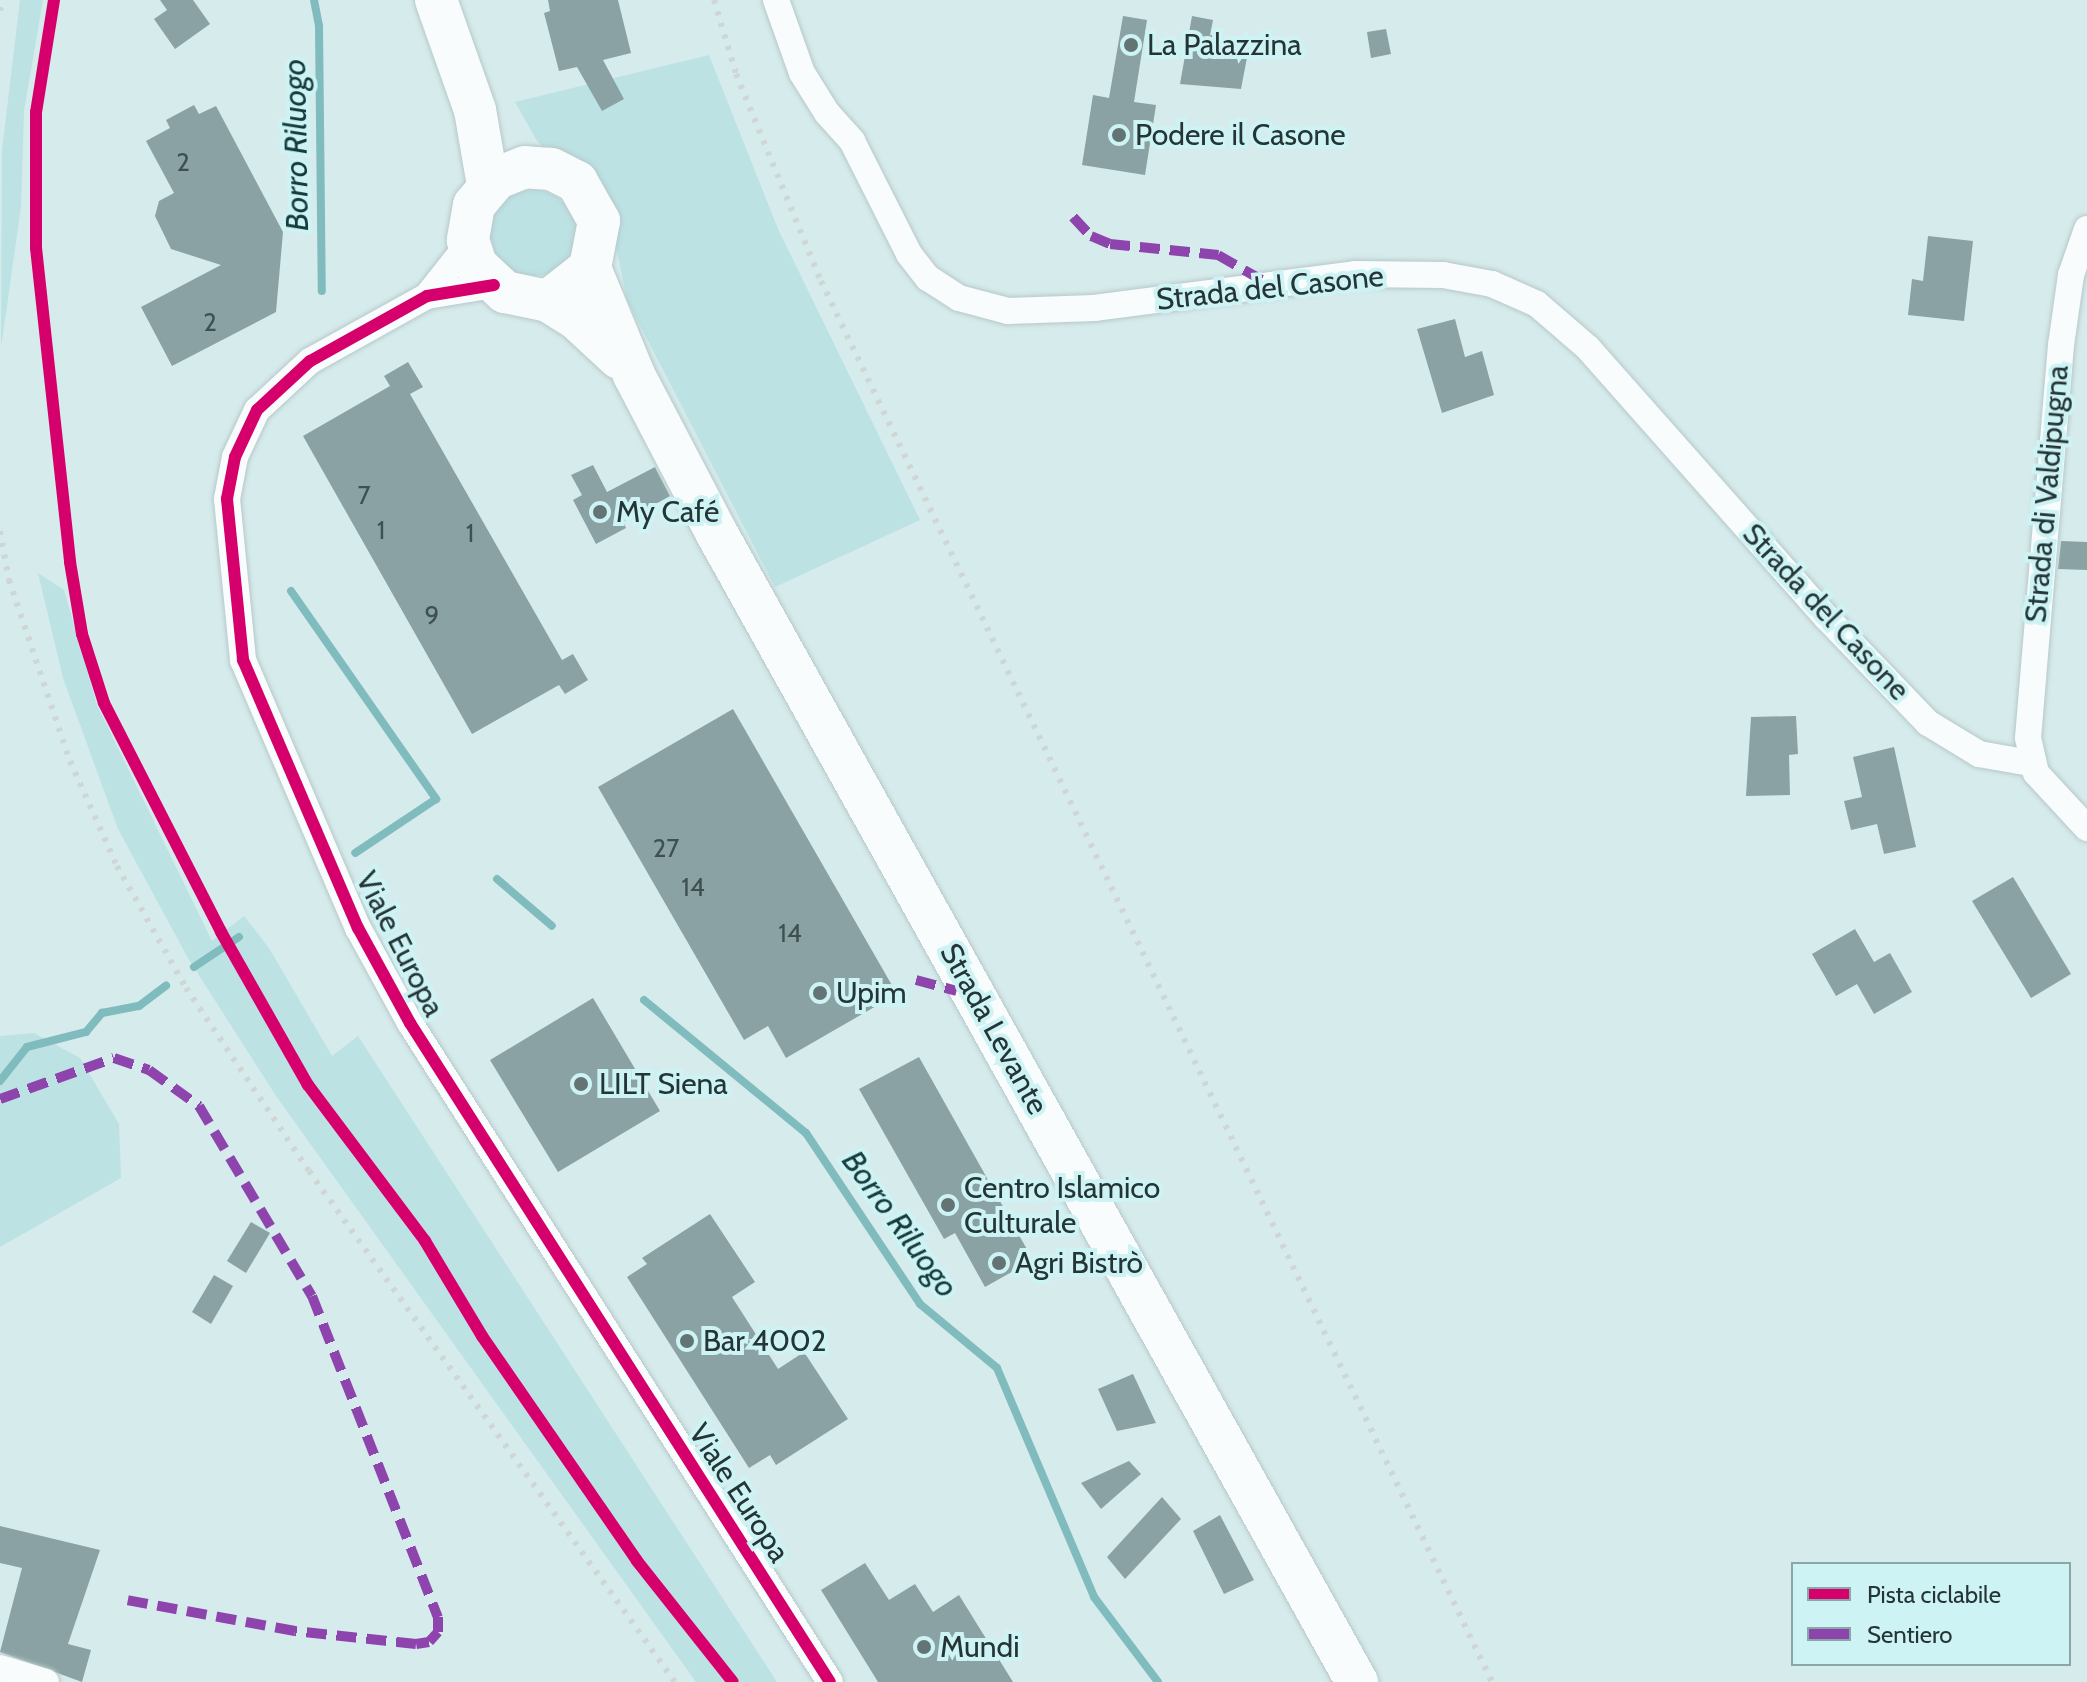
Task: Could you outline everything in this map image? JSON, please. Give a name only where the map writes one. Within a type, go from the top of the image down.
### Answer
[{"type":"main road","points":[[436,0],[475,110],[488,185]]},
{"type":"main road","points":[[463,75],[536,167]]},
{"type":"main road","points":[[494,285],[471,253],[468,227],[488,185],[505,173],[536,167],[564,174],[594,206],[600,237],[590,268],[548,301]]},
{"type":"main road","name":"Strada Levante","points":[[590,268],[634,375],[1357,1682]]},
{"type":"main road","name":"Strada Levante","points":[[494,285],[518,296],[548,301],[588,327],[634,375]]},
{"type":"street","name":"Strada del Casone","points":[[776,0],[802,73],[858,150],[909,254],[928,278],[959,298],[1008,311],[1094,308],[1355,274],[1443,275],[1492,284],[1537,304],[1588,348],[1826,617],[1928,723],[1979,754],[2030,763]]},
{"type":"street","name":"Viale Europa","points":[[427,296],[462,252],[468,227]]},
{"type":"street","name":"Strada di Valdipugna","points":[[2030,763],[2029,709],[2057,377],[2071,275],[2087,229]]},
{"type":"street","name":"Viale Europa","points":[[494,285],[427,296],[331,349],[279,385],[248,425],[229,478],[230,562],[243,660],[358,928],[481,1138],[830,1682]]},
{"type":"street","points":[[2030,763],[2087,828]]},
{"type":"street","points":[[0,1668],[46,1682]]},
{"type":"shaded area","points":[[20,0],[43,0],[24,111],[21,207],[1,348],[2,150]]},
{"type":"shaded area","points":[[709,55],[778,229],[920,520],[775,587],[627,300],[614,237],[536,139],[515,102]]},
{"type":"shaded area","points":[[533,190],[550,193],[564,202],[573,216],[576,233],[573,250],[564,264],[550,273],[533,276],[516,273],[502,264],[493,250],[490,233],[493,216],[502,202],[516,193]]},
{"type":"shaded area","points":[[38,573],[64,590],[97,705],[212,941],[244,916],[269,948],[332,1056],[358,1036],[777,1682],[696,1682],[276,1096],[188,958],[118,829],[63,678]]},
{"type":"shaded area","points":[[34,1033],[80,1058],[119,1124],[121,1178],[0,1247],[0,1036]]},
{"type":"building","points":[[160,0],[193,0],[210,24],[175,49],[154,19],[167,10]]},
{"type":"building","points":[[548,0],[618,0],[631,53],[603,60],[624,99],[602,111],[577,67],[559,71],[544,13],[550,11]]},
{"type":"building","name":"Podere il Casone","points":[[1123,16],[1147,20],[1134,102],[1156,105],[1145,175],[1082,165],[1093,95],[1109,98]]},
{"type":"building","points":[[1192,16],[1213,20],[1210,35],[1250,42],[1241,89],[1180,84]]},
{"type":"building","points":[[1386,29],[1391,54],[1371,58],[1367,32]]},
{"type":"building","points":[[194,105],[199,114],[216,106],[283,232],[276,312],[172,366],[141,307],[221,265],[171,249],[155,216],[159,201],[174,193],[146,141],[170,128],[166,120]]},
{"type":"building","points":[[1928,236],[1973,241],[1964,321],[1908,315],[1912,279],[1923,281]]},
{"type":"building","points":[[1455,319],[1465,357],[1482,351],[1494,395],[1442,413],[1417,329]]},
{"type":"building","points":[[408,362],[423,387],[410,394],[562,660],[573,654],[588,680],[565,694],[559,685],[472,734],[303,436],[390,386],[384,376]]},
{"type":"building","points":[[593,465],[607,492],[655,467],[670,496],[623,522],[626,528],[596,544],[573,500],[582,495],[571,475]]},
{"type":"building","points":[[2061,541],[2087,542],[2087,570],[2058,569]]},
{"type":"building","points":[[733,709],[897,994],[786,1058],[768,1026],[744,1040],[598,787]]},
{"type":"building","points":[[1796,716],[1798,754],[1789,755],[1790,795],[1746,796],[1751,717]]},
{"type":"building","points":[[1894,747],[1916,847],[1884,854],[1877,824],[1851,830],[1844,801],[1862,797],[1853,757]]},
{"type":"building","points":[[2013,877],[2071,974],[2031,998],[1972,901]]},
{"type":"building","points":[[1855,929],[1874,962],[1890,953],[1912,992],[1874,1014],[1857,984],[1836,996],[1812,954]]},
{"type":"building","points":[[593,998],[660,1111],[558,1172],[490,1060]]},
{"type":"building","points":[[919,1057],[1033,1260],[985,1287],[955,1233],[944,1239],[859,1089]]},
{"type":"building","points":[[710,1214],[755,1282],[732,1297],[778,1369],[804,1352],[848,1419],[776,1465],[770,1455],[749,1468],[627,1277],[647,1264],[642,1258]]},
{"type":"building","points":[[251,1222],[270,1233],[246,1273],[227,1261]]},
{"type":"building","points":[[214,1275],[233,1286],[211,1324],[192,1312]]},
{"type":"building","points":[[1133,1374],[1156,1423],[1117,1431],[1098,1389]]},
{"type":"building","points":[[1129,1461],[1141,1474],[1101,1509],[1081,1483]]},
{"type":"building","points":[[1162,1497],[1181,1519],[1125,1579],[1107,1557]]},
{"type":"building","points":[[1220,1515],[1254,1580],[1224,1594],[1193,1531]]},
{"type":"building","points":[[0,1526],[100,1550],[68,1644],[91,1650],[82,1682],[0,1652],[22,1568],[0,1563]]},
{"type":"building","name":"Mundi","points":[[865,1563],[889,1600],[915,1584],[933,1612],[959,1595],[1013,1682],[878,1682],[821,1590]]},
{"type":"waterway","name":"Borro Riluogo","points":[[314,0],[319,26],[322,291]]},
{"type":"waterway","name":"Borro Riluogo","points":[[291,591],[436,799],[355,853]]},
{"type":"waterway","name":"Borro Riluogo","points":[[497,879],[552,926]]},
{"type":"waterway","points":[[194,967],[239,937]]},
{"type":"waterway","points":[[0,1081],[27,1047],[86,1032],[102,1013],[139,1006],[166,986]]},
{"type":"waterway","name":"Borro Riluogo","points":[[644,1000],[806,1133],[920,1304],[997,1368],[1094,1597],[1158,1682]]},
{"type":"railway","points":[[0,11],[2,0]]},
{"type":"railway","points":[[714,0],[736,74],[821,281],[1492,1682]]},
{"type":"railway","points":[[0,531],[9,580],[70,761],[117,866],[186,988],[309,1171],[675,1682]]},
{"type":"marked path","points":[[1073,217],[1091,236],[1110,244],[1218,255],[1265,282]]},
{"type":"marked path","points":[[916,980],[957,991]]},
{"type":"marked path","points":[[0,1099],[114,1058],[149,1070],[199,1106],[312,1296],[438,1617],[438,1632],[429,1642],[416,1644],[295,1631],[126,1600]]},
{"type":"cycle path","points":[[54,0],[36,112],[36,248],[70,562],[82,634],[104,703],[221,932],[308,1085],[425,1241],[482,1336],[637,1561],[733,1682]]},
{"type":"cycle path","points":[[494,285],[427,296],[310,361],[257,410],[235,457],[227,499],[243,660],[358,928],[410,1023],[830,1682]]},
{"type":"place","name":"La Palazzina","points":[[1131,45]]},
{"type":"place","name":"Podere il Casone","points":[[1119,135]]},
{"type":"place","name":"My Café","points":[[600,512]]},
{"type":"place","name":"Upim","points":[[820,993]]},
{"type":"place","name":"LILT Siena","points":[[581,1084]]},
{"type":"place","name":"Centro Islamico Culturale","points":[[948,1205]]},
{"type":"place","name":"Agri Bistrò","points":[[999,1263]]},
{"type":"place","name":"Bar 4002","points":[[687,1341]]},
{"type":"place","name":"Mundi","points":[[924,1647]]}]
